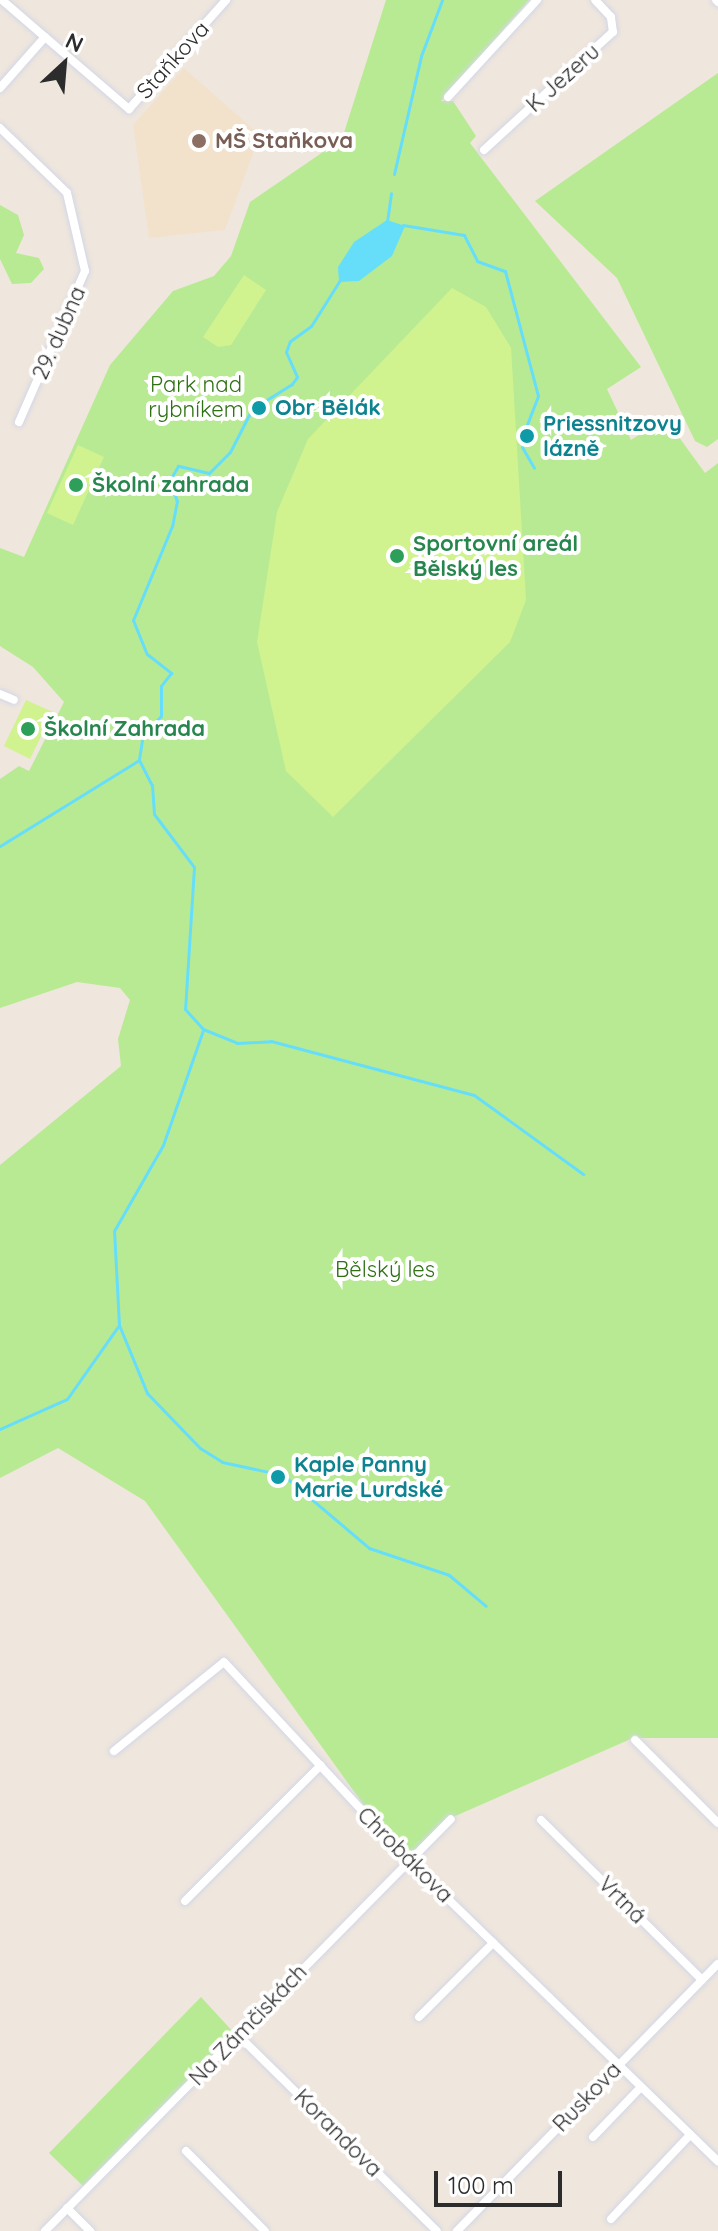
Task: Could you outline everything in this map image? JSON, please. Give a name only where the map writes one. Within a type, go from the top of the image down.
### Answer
[{"type":"street","name":"Staňkova","points":[[2,0],[129,109],[226,0]]},
{"type":"street","points":[[448,97],[537,0]]},
{"type":"street","name":"K Jezeru","points":[[484,150],[613,32],[611,17],[595,0]]},
{"type":"street","points":[[0,88],[45,37]]},
{"type":"street","name":"29. dubna","points":[[0,128],[67,193],[85,271],[19,422]]},
{"type":"street","points":[[0,694],[14,700]]},
{"type":"street","name":"Chrobákova","points":[[114,1751],[220,1661],[409,1861],[718,2162]]},
{"type":"street","points":[[635,1740],[718,1823]]},
{"type":"street","points":[[185,1901],[321,1765]]},
{"type":"street","name":"Na Zámčiskách","points":[[45,2231],[451,1819]]},
{"type":"street","name":"Vrtná","points":[[541,1820],[702,1980]]},
{"type":"street","points":[[419,2017],[493,1943]]},
{"type":"street","name":"Ruskova","points":[[457,2231],[718,1964]]},
{"type":"street","name":"Korandova","points":[[238,2035],[437,2231]]},
{"type":"street","points":[[593,2137],[641,2087]]},
{"type":"street","points":[[611,2219],[690,2135]]},
{"type":"street","points":[[186,2151],[265,2231]]},
{"type":"street","points":[[67,2208],[90,2231]]},
{"type":"shaded area","points":[[184,68],[260,135],[225,230],[149,238],[133,125]]},
{"type":"green space","name":"Bělský les","points":[[386,0],[529,0],[441,101],[453,101],[476,136],[470,143],[641,367],[607,389],[631,440],[665,418],[705,473],[718,463],[718,1738],[633,1738],[453,1817],[404,1861],[145,1501],[58,1448],[0,1478],[0,1165],[121,1066],[118,1039],[130,1000],[120,988],[77,982],[0,1008],[0,779],[19,766],[29,771],[64,702],[33,667],[0,646],[0,548],[24,557],[110,365],[173,291],[214,276],[231,256],[250,202],[342,139]]},
{"type":"green space","points":[[718,73],[718,439],[707,447],[695,441],[617,278],[535,201]]},
{"type":"green space","points":[[0,205],[18,215],[24,235],[16,253],[39,258],[44,269],[31,283],[12,284],[0,259]]},
{"type":"green space","points":[[244,275],[266,290],[231,345],[218,347],[203,337]]},
{"type":"green space","name":"Sportovní areál Bělský les","points":[[452,288],[486,307],[511,348],[526,600],[510,642],[333,817],[286,771],[257,642],[277,512],[308,439]]},
{"type":"green space","name":"Školní zahrada","points":[[78,445],[104,457],[73,525],[47,513]]},
{"type":"green space","name":"Školní Zahrada","points":[[26,700],[53,712],[30,759],[4,746]]},
{"type":"green space","points":[[201,1997],[235,2034],[83,2186],[49,2153]]},
{"type":"water","points":[[387,220],[405,226],[392,256],[359,281],[339,282],[338,267],[354,242]]},
{"type":"waterway","points":[[394,174],[421,56],[442,0]]},
{"type":"waterway","points":[[387,222],[391,193]]},
{"type":"waterway","points":[[403,225],[464,235],[477,261],[505,271],[538,396],[521,440]]},
{"type":"waterway","points":[[340,280],[311,326],[290,341],[286,352],[297,377],[292,384],[252,409],[230,452],[209,473],[178,466],[170,480],[177,501],[172,526],[133,620],[147,654],[171,673],[161,686],[161,716],[143,734],[139,760],[152,785],[154,814],[194,867],[185,1009],[203,1029],[237,1043],[271,1041],[474,1095],[583,1174]]},
{"type":"waterway","points":[[522,447],[534,468]]},
{"type":"waterway","points":[[0,846],[139,760]]},
{"type":"waterway","points":[[0,1429],[67,1399],[119,1325],[114,1231],[163,1145],[203,1030]]},
{"type":"waterway","points":[[119,1325],[147,1393],[200,1448],[222,1462],[283,1475],[369,1548],[449,1575],[486,1606]]},
{"type":"place","name":"MŠ Staňkova","points":[[199,141]]},
{"type":"place","name":"Obr Bělák","points":[[259,408]]},
{"type":"place","name":"Priessnitzovy lázně","points":[[527,436]]},
{"type":"place","name":"Školní zahrada","points":[[76,485]]},
{"type":"place","name":"Sportovní areál Bělský les","points":[[397,556]]},
{"type":"place","name":"Školní Zahrada","points":[[28,729]]},
{"type":"place","name":"Kaple Panny Marie Lurdské","points":[[278,1477]]},
{"type":"park label","name":"Park nad rybníkem","points":[[196,396]]}]
